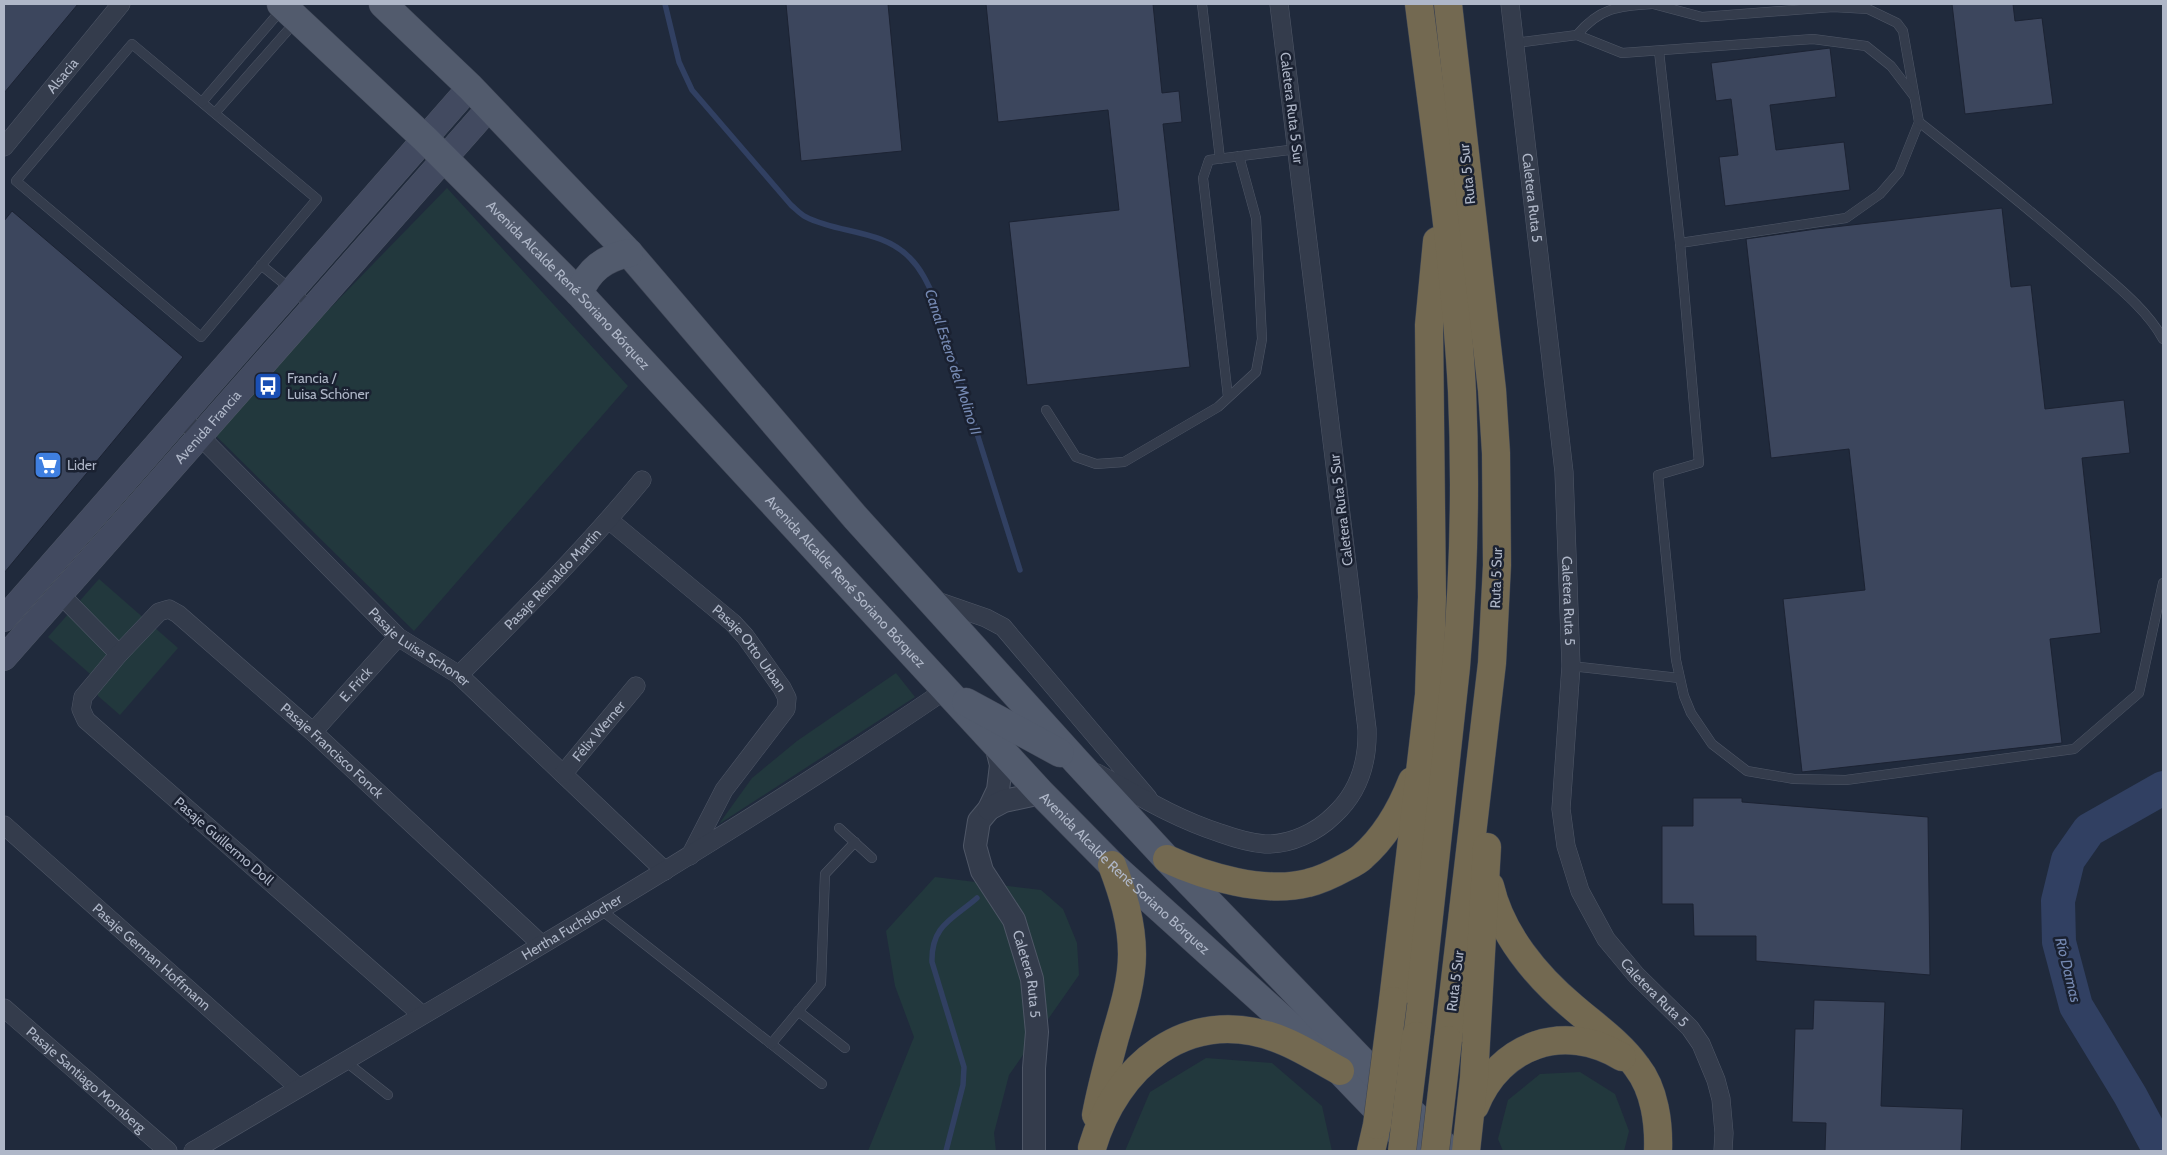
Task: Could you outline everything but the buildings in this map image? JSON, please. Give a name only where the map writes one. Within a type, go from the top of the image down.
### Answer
[{"type":"highway","name":"Ruta 5 Sur","points":[[1402,1151],[1456,667],[1463,558],[1464,494],[1462,390],[1444,205],[1419,4]]},
{"type":"highway","name":"Ruta 5 Sur","points":[[1435,1151],[1492,663],[1497,565],[1496,453],[1492,390],[1448,4]]},
{"type":"highway","points":[[1371,1151],[1377,1125],[1429,695],[1432,597],[1428,325],[1434,265],[1444,205]]},
{"type":"highway","points":[[1466,1151],[1473,1111],[1486,867],[1492,663]]},
{"type":"highway","points":[[1167,859],[1206,874],[1262,885],[1308,884],[1338,871],[1361,858],[1388,828],[1402,803],[1423,752]]},
{"type":"highway","points":[[1092,1150],[1100,1093],[1126,998],[1132,955],[1129,921],[1121,888],[1112,865]]},
{"type":"highway","points":[[1486,867],[1497,909],[1520,951],[1554,990],[1611,1039],[1638,1068],[1652,1098],[1656,1115],[1658,1151]]},
{"type":"highway","points":[[1092,1150],[1103,1116],[1132,1072],[1151,1055],[1185,1037],[1224,1028],[1261,1034],[1290,1043],[1340,1071]]},
{"type":"highway","points":[[1473,1111],[1488,1081],[1503,1062],[1519,1052],[1539,1044],[1560,1041],[1587,1043],[1619,1055],[1638,1068]]},
{"type":"main road","points":[[383,4],[470,87],[628,253],[855,517],[1077,762],[1167,859],[1449,1151]]},
{"type":"main road","name":"Avenida Alcalde René Soriano Bórquez","points":[[287,10],[425,139],[580,293],[944,690],[1112,865],[1340,1071],[1417,1151]]},
{"type":"main road","name":"Avenida Francia","points":[[4,619],[470,87]]},
{"type":"main road","name":"Avenida Francia","points":[[4,658],[489,108]]},
{"type":"main road","points":[[580,293],[583,283],[597,266],[607,260],[628,253]]},
{"type":"main road","points":[[944,690],[1077,762]]},
{"type":"street","name":"Alsacia","points":[[4,147],[121,4]]},
{"type":"street","name":"Caletera Ruta 5 Sur","points":[[1077,762],[1155,806],[1188,822],[1232,837],[1265,844],[1282,842],[1314,831],[1340,810],[1357,786],[1366,758],[1367,729],[1279,4]]},
{"type":"street","name":"Caletera Ruta 5","points":[[1510,4],[1564,472],[1571,666],[1561,809],[1566,846],[1572,869],[1588,908],[1606,939],[1636,975],[1690,1028],[1701,1044],[1716,1080],[1721,1099],[1724,1133],[1723,1151]]},
{"type":"street","name":"Pasaje Luisa Schoner","points":[[181,417],[398,637],[460,676],[665,871]]},
{"type":"street","name":"Pasaje Reinaldo Martín","points":[[460,676],[541,594],[609,520],[642,480]]},
{"type":"street","name":"Pasaje Otto Urban","points":[[609,520],[739,629],[782,688],[787,698],[786,709],[724,790],[689,856]]},
{"type":"street","points":[[55,561],[62,592],[119,654]]},
{"type":"street","points":[[33,586],[62,592]]},
{"type":"street","name":"Caletera Ruta 5 Sur","points":[[928,598],[986,618],[1003,627],[1155,806]]},
{"type":"street","name":"Pasaje Francisco Fonck","points":[[119,654],[159,612],[169,609],[174,611],[313,732],[541,944]]},
{"type":"street","name":"E. Frick","points":[[313,732],[398,637]]},
{"type":"street","name":"Pasaje Guillermo Doll","points":[[119,654],[83,697],[81,708],[86,720],[422,1015]]},
{"type":"street","name":"Félix Werner","points":[[563,774],[636,686]]},
{"type":"street","name":"Hertha Fuchslocher","points":[[193,1151],[665,871],[864,746],[944,690]]},
{"type":"street","name":"Caletera Ruta 5","points":[[996,745],[1000,764],[998,790],[989,809],[979,821],[976,832],[977,859],[982,871],[1016,926],[1027,959],[1036,1005],[1034,1151]]},
{"type":"street","points":[[989,809],[1004,801],[1041,793]]},
{"type":"street","name":"Pasaje German Hoffmann","points":[[4,825],[299,1088]]},
{"type":"street","name":"Pasaje Santiago Momberg","points":[[4,1008],[168,1151]]},
{"type":"lane","points":[[1202,4],[1220,159]]},
{"type":"lane","points":[[1577,36],[1598,14],[1630,5],[1653,4],[1702,17],[1833,7],[1868,9],[1897,23],[1903,32],[1919,122],[1899,172],[1880,194],[1846,218],[1680,243]]},
{"type":"lane","points":[[202,102],[287,10]]},
{"type":"lane","points":[[215,113],[287,10]]},
{"type":"lane","points":[[1515,43],[1577,36],[1622,53],[1813,39],[1866,46],[1891,66],[1916,98]]},
{"type":"lane","points":[[132,44],[215,113],[317,199],[200,337],[16,181],[132,44]]},
{"type":"lane","points":[[1659,51],[1680,243],[1699,463],[1658,475],[1679,678],[1691,713],[1712,744],[1747,771],[1802,780],[1846,780],[2074,749],[2139,693],[2163,583]]},
{"type":"lane","points":[[1919,122],[2027,207],[2120,289],[2156,325],[2163,339]]},
{"type":"lane","points":[[1228,397],[1204,178],[1209,160],[1297,148]]},
{"type":"lane","points":[[1046,410],[1076,457],[1096,464],[1124,462],[1218,407],[1256,372],[1262,339],[1256,218],[1238,156]]},
{"type":"lane","points":[[261,265],[314,307]]},
{"type":"lane","points":[[1571,666],[1679,678]]},
{"type":"lane","points":[[839,828],[872,858]]},
{"type":"lane","points":[[771,1044],[821,984],[825,874],[854,842]]},
{"type":"lane","points":[[600,910],[822,1084]]},
{"type":"lane","points":[[798,1011],[845,1048]]},
{"type":"lane","points":[[345,1061],[388,1095]]},
{"type":"green space","points":[[447,188],[628,386],[414,631],[215,435],[305,334]]},
{"type":"green space","points":[[99,579],[178,648],[120,715],[98,696],[97,680],[48,637]]},
{"type":"green space","points":[[896,673],[915,697],[719,824],[752,778],[797,741]]},
{"type":"green space","points":[[935,877],[1041,890],[1063,909],[1077,943],[1079,975],[1009,1075],[994,1133],[996,1151],[868,1151],[914,1037],[895,986],[886,931]]},
{"type":"green space","points":[[1206,1058],[1272,1063],[1322,1106],[1332,1151],[1125,1151],[1150,1092]]},
{"type":"green space","points":[[1580,1072],[1615,1094],[1629,1131],[1624,1151],[1503,1151],[1498,1139],[1508,1100],[1540,1074]]},
{"type":"waterway","name":"Canal Estero del Molino II","points":[[665,4],[679,62],[692,90],[791,205],[804,216],[819,222],[887,242],[910,258],[921,271],[934,297],[1020,570]]},
{"type":"waterway","name":"Río Damas","points":[[2160,1151],[2130,1095],[2076,1006],[2059,942],[2058,901],[2068,860],[2089,830],[2163,788]]},
{"type":"waterway","name":"Canal Estero del Molino II","points":[[946,1151],[963,1085],[964,1067],[932,962],[933,949],[935,939],[945,924],[977,898]]},
{"type":"place","name":"Francia / Luisa Schöner","points":[[268,386]]},
{"type":"place","name":"Lider","points":[[48,465]]}]
